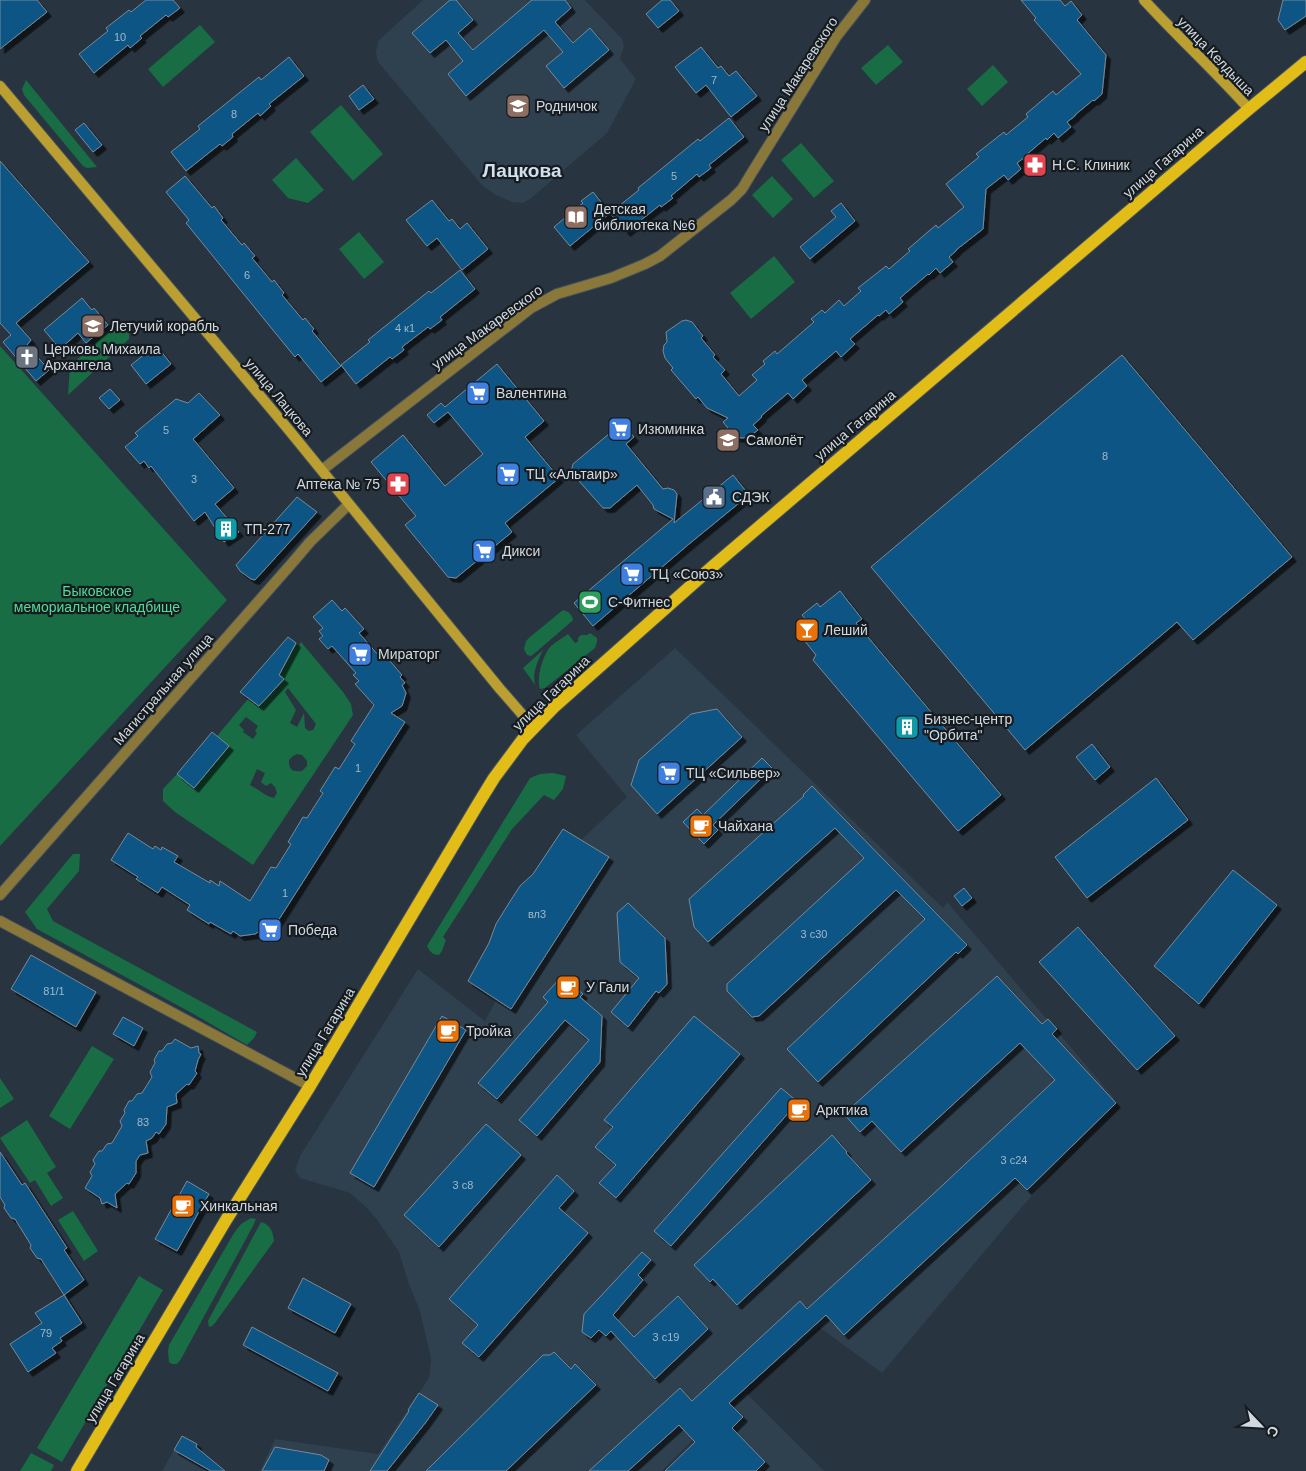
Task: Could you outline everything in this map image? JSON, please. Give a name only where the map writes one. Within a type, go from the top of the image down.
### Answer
[{"type":"main road","name":"улица Гагарина","points":[[77,1471],[478,804],[510,756],[534,728],[712,567],[1306,62]]},
{"type":"street","name":"улица Макаревского","points":[[322,470],[531,308],[557,294],[592,282],[602,281],[660,256],[731,200],[742,189],[836,38],[865,0]]},
{"type":"street","name":"улица Келдыша","points":[[1144,0],[1249,109]]},
{"type":"street","name":"улица Лацкова","points":[[0,86],[322,470],[500,689],[534,728]]},
{"type":"street","name":"Магистральная улица","points":[[0,895],[310,542],[350,504]]},
{"type":"street","points":[[0,921],[310,1086]]},
{"type":"shaded area","name":"Родничок","points":[[423,0],[585,0],[622,39],[624,46],[620,59],[636,79],[607,133],[530,199],[522,203],[512,202],[494,194],[482,185],[378,62],[376,53],[378,41]]},
{"type":"shaded area","points":[[675,648],[943,908],[947,902],[1114,1098],[882,1373],[819,1327],[734,1398],[662,1471],[260,1471],[275,1439],[378,1454],[429,1378],[431,1359],[420,1311],[399,1252],[378,1221],[350,1193],[300,1178],[295,1171],[300,1156],[418,969],[485,1021],[496,1000],[511,1009],[609,858],[581,840],[627,797],[576,735]]},
{"type":"shaded area","points":[[746,1393],[824,1471],[668,1471]]},
{"type":"shaded area","points":[[174,1450],[211,1471],[162,1471]]},
{"type":"green space","points":[[200,25],[215,42],[163,87],[148,69]]},
{"type":"green space","points":[[888,45],[903,62],[876,85],[861,68]]},
{"type":"green space","points":[[993,65],[1008,82],[982,106],[967,89]]},
{"type":"green space","points":[[26,80],[97,167],[87,168],[83,166],[24,95],[22,89]]},
{"type":"green space","points":[[341,105],[383,154],[353,181],[310,132]]},
{"type":"green space","points":[[801,143],[834,181],[814,198],[781,160]]},
{"type":"green space","points":[[296,158],[324,190],[308,203],[288,198],[272,180]]},
{"type":"green space","points":[[772,176],[793,199],[773,218],[752,195]]},
{"type":"green space","points":[[359,232],[384,262],[364,279],[339,249]]},
{"type":"green space","points":[[774,256],[795,282],[751,319],[730,293]]},
{"type":"green space","points":[[124,323],[129,328],[129,339],[68,395],[70,366],[109,331]]},
{"type":"green space","name":"Быковское мемориальное кладбище","points":[[0,346],[227,600],[0,846]]},
{"type":"green space","points":[[563,610],[570,613],[573,620],[535,653],[531,656],[527,655],[524,649],[526,641]]},
{"type":"green space","points":[[590,633],[597,638],[595,648],[545,688],[540,689],[541,666],[551,646],[568,634],[575,643],[578,642],[578,638],[581,635]]},
{"type":"green space","points":[[301,642],[343,692],[351,704],[353,715],[253,865],[175,812],[163,801],[163,789],[177,774],[194,788],[228,746],[217,736],[248,699],[259,706],[284,679],[279,675],[296,643],[298,647]],"holes":[[[288,688],[316,724],[313,730],[309,731],[305,728],[304,713],[297,727],[290,723],[296,710],[285,692]],[[246,717],[258,726],[255,731],[257,733],[253,739],[243,732],[244,730],[239,725]],[[297,754],[302,755],[307,761],[307,766],[302,771],[293,771],[290,768],[289,760]],[[257,769],[265,773],[261,782],[266,786],[271,783],[277,793],[274,798],[250,785]]]},
{"type":"green space","points":[[543,650],[537,662],[535,685],[523,668]]},
{"type":"green space","points":[[553,773],[566,776],[563,789],[554,800],[544,795],[512,829],[443,937],[446,940],[442,951],[439,955],[432,953],[427,946],[530,778],[540,774]]},
{"type":"green space","points":[[73,854],[80,854],[79,871],[47,909],[53,921],[257,1032],[247,1045],[37,929],[25,912]]},
{"type":"green space","points":[[92,1046],[114,1059],[70,1129],[49,1116]]},
{"type":"green space","points":[[0,1078],[14,1099],[0,1108]]},
{"type":"green space","points":[[27,1120],[56,1167],[47,1173],[63,1198],[51,1206],[35,1180],[30,1183],[0,1138]]},
{"type":"green space","points":[[73,1211],[98,1251],[84,1261],[58,1220]]},
{"type":"green space","points":[[251,1218],[256,1219],[253,1226],[181,1359],[177,1364],[172,1364],[169,1362],[169,1345],[234,1233],[241,1224]]},
{"type":"green space","points":[[261,1222],[271,1229],[274,1241],[215,1323],[209,1327],[208,1321]]},
{"type":"green space","points":[[139,1276],[163,1290],[62,1462],[37,1448]]},
{"type":"green space","points":[[31,1453],[54,1465],[51,1471],[20,1471]]},
{"type":"building","points":[[0,0],[37,0],[47,12],[0,49]]},
{"type":"building","points":[[146,0],[173,0],[180,8],[168,17],[166,15],[140,36],[142,38],[130,48],[128,45],[94,73],[79,54],[108,31],[106,28],[129,10],[131,12]]},
{"type":"building","points":[[450,0],[456,0],[473,20],[458,33],[473,50],[532,0],[565,0],[571,8],[555,22],[573,43],[590,28],[609,50],[564,88],[546,66],[563,52],[544,30],[466,96],[448,74],[463,61],[446,40],[430,53],[412,33]]},
{"type":"building","points":[[662,0],[670,0],[679,11],[658,28],[646,14]]},
{"type":"building","points":[[1021,0],[1060,0],[1065,6],[1071,1],[1082,15],[1077,20],[1106,55],[1102,94],[1067,122],[1071,127],[1058,138],[1054,133],[1017,163],[1021,169],[1008,180],[1004,175],[986,189],[983,229],[949,257],[953,262],[940,273],[936,268],[928,274],[900,298],[903,302],[889,314],[886,310],[878,315],[850,339],[855,344],[841,357],[836,351],[802,380],[807,386],[793,399],[788,393],[761,416],[753,425],[758,430],[750,436],[743,438],[734,437],[724,431],[728,428],[723,422],[728,418],[707,408],[698,397],[696,399],[671,370],[673,368],[665,358],[663,351],[664,345],[667,342],[666,332],[682,321],[692,322],[703,336],[701,338],[715,355],[713,357],[725,370],[721,374],[739,396],[757,380],[752,375],[765,364],[763,361],[775,351],[777,354],[814,322],[811,319],[822,310],[825,313],[839,300],[844,306],[861,291],[858,288],[886,266],[889,269],[910,251],[908,249],[936,225],[938,228],[964,207],[946,184],[979,157],[976,154],[1004,132],[1006,135],[1028,117],[1026,114],[1053,91],[1056,95],[1081,74],[1034,20],[1036,18]]},
{"type":"building","points":[[1283,0],[1306,0],[1306,16],[1285,30],[1278,20]]},
{"type":"building","points":[[701,47],[718,68],[721,66],[729,76],[736,71],[757,96],[731,117],[706,85],[696,93],[675,67]]},
{"type":"building","points":[[289,57],[304,76],[269,104],[271,106],[260,116],[258,113],[232,134],[233,137],[222,146],[220,144],[186,171],[171,152],[200,129],[198,126],[259,77],[261,80]]},
{"type":"building","points":[[363,85],[374,99],[359,110],[349,96]]},
{"type":"building","points":[[729,118],[744,137],[709,165],[711,168],[699,177],[697,174],[671,196],[673,198],[661,207],[660,205],[626,232],[610,213],[698,139],[700,141]]},
{"type":"building","points":[[84,123],[102,145],[93,152],[75,130]]},
{"type":"building","points":[[0,161],[89,262],[16,323],[31,340],[27,345],[49,370],[36,381],[3,342],[11,335],[0,323]]},
{"type":"building","points":[[185,176],[212,208],[214,206],[223,218],[221,220],[242,245],[244,243],[255,256],[252,258],[272,282],[274,280],[284,293],[282,295],[303,320],[305,318],[314,329],[312,331],[341,366],[321,382],[298,354],[295,357],[186,223],[189,220],[166,192]]},
{"type":"building","points":[[593,192],[610,213],[570,246],[554,227],[583,203],[581,201]]},
{"type":"building","points":[[432,200],[449,221],[452,219],[460,229],[467,223],[488,249],[462,270],[437,238],[427,246],[406,220]]},
{"type":"building","points":[[841,203],[855,221],[810,259],[800,247],[836,217],[831,211]]},
{"type":"building","points":[[460,270],[475,289],[440,317],[442,320],[430,329],[428,327],[402,347],[404,350],[392,359],[390,357],[356,384],[341,365],[370,342],[368,340],[429,291],[431,293]]},
{"type":"building","points":[[82,298],[92,310],[94,308],[108,325],[86,343],[78,333],[60,349],[44,330]]},
{"type":"building","points":[[156,345],[171,364],[146,384],[131,365]]},
{"type":"building","points":[[1122,355],[1292,557],[1193,640],[1177,622],[1025,750],[871,567]]},
{"type":"building","name":"ТЦ «Альтаир»","points":[[497,364],[544,421],[525,437],[559,478],[505,523],[512,532],[456,578],[448,577],[405,525],[416,516],[371,462],[403,435],[445,486],[483,454],[448,412],[434,423],[427,415],[441,403],[445,407]]},
{"type":"building","points":[[110,389],[120,400],[109,409],[99,398]]},
{"type":"building","points":[[199,393],[220,415],[193,439],[234,488],[215,504],[239,532],[224,542],[205,512],[194,521],[151,466],[149,468],[144,461],[140,464],[125,447],[138,436],[135,433],[176,399],[188,403]]},
{"type":"building","points":[[622,423],[634,437],[626,444],[663,489],[674,490],[677,494],[674,523],[733,475],[749,495],[593,626],[574,603],[673,519],[654,509],[637,485],[610,508],[603,508],[571,472],[573,464]]},
{"type":"building","points":[[297,497],[317,512],[255,580],[251,579],[240,571],[236,565]]},
{"type":"building","name":"Бизнес-центр \"Орбита\"","points":[[840,591],[862,619],[856,623],[1001,795],[958,831],[813,660],[816,655],[796,630],[807,621],[802,615],[817,603],[820,607]]},
{"type":"building","points":[[332,600],[342,611],[345,608],[364,629],[359,633],[379,656],[384,654],[402,675],[400,677],[405,683],[402,685],[406,693],[402,706],[391,713],[405,722],[276,924],[267,918],[260,931],[255,934],[240,936],[233,931],[231,934],[210,922],[209,924],[187,910],[190,905],[162,887],[158,893],[136,879],[138,877],[111,860],[128,833],[153,849],[155,846],[161,850],[162,847],[178,856],[174,862],[210,883],[210,880],[219,886],[220,881],[250,901],[271,867],[276,868],[291,844],[288,842],[303,817],[307,818],[323,793],[320,791],[335,767],[339,769],[355,744],[351,741],[374,705],[355,684],[359,681],[353,675],[356,673],[332,646],[328,649],[319,639],[323,636],[319,631],[323,628],[313,617]]},
{"type":"building","points":[[288,637],[296,643],[279,675],[284,679],[259,706],[240,692]]},
{"type":"building","name":"ТЦ «Сильвер»","points":[[717,709],[742,737],[657,814],[631,785],[639,760],[691,714]]},
{"type":"building","points":[[212,732],[229,746],[194,788],[177,774]]},
{"type":"building","points":[[1092,744],[1110,767],[1095,780],[1076,757]]},
{"type":"building","points":[[762,758],[772,768],[713,825],[718,830],[704,844],[683,822],[697,809],[703,815]]},
{"type":"building","points":[[1156,778],[1188,820],[1087,898],[1055,857]]},
{"type":"building","points":[[812,786],[967,945],[958,954],[956,952],[818,1082],[787,1049],[925,919],[896,890],[759,1016],[752,1017],[727,991],[727,984],[864,858],[835,828],[708,942],[694,927],[689,899],[804,796]]},
{"type":"building","points":[[563,829],[609,857],[511,1009],[468,981],[489,943],[496,924],[509,903],[520,886],[533,874]]},
{"type":"building","points":[[1233,870],[1277,905],[1199,1004],[1154,966]]},
{"type":"building","points":[[964,888],[972,898],[962,906],[954,896]]},
{"type":"building","points":[[628,903],[665,938],[667,984],[659,993],[656,991],[628,1027],[611,1012],[639,978],[620,962],[617,913]]},
{"type":"building","points":[[1078,927],[1175,1036],[1137,1070],[1039,962]]},
{"type":"building","points":[[31,955],[96,992],[76,1027],[11,989]]},
{"type":"building","points":[[562,976],[583,994],[580,997],[602,1016],[600,1062],[537,1136],[519,1120],[589,1040],[565,1020],[497,1099],[478,1083],[548,1002],[543,997]]},
{"type":"building","points":[[997,976],[1042,1024],[1048,1019],[1057,1029],[1052,1034],[1116,1103],[1027,1190],[1015,1178],[844,1335],[826,1315],[729,1403],[743,1417],[732,1428],[765,1462],[756,1471],[665,1471],[695,1442],[679,1425],[628,1471],[589,1471],[680,1388],[692,1401],[800,1301],[807,1309],[1055,1080],[1020,1043],[901,1152],[872,1121],[860,1132],[844,1114]]},
{"type":"building","points":[[442,1016],[466,1030],[374,1187],[350,1173]]},
{"type":"building","points":[[694,1016],[740,1054],[616,1198],[599,1183],[616,1165],[595,1147],[613,1127],[604,1120]]},
{"type":"building","points":[[123,1017],[143,1028],[134,1046],[113,1034]]},
{"type":"building","points":[[175,1039],[191,1048],[198,1046],[199,1053],[201,1054],[195,1071],[197,1073],[189,1085],[187,1084],[176,1094],[177,1103],[167,1107],[166,1124],[159,1134],[156,1132],[152,1138],[146,1141],[148,1153],[140,1155],[136,1161],[136,1173],[129,1184],[127,1183],[115,1194],[117,1208],[107,1202],[102,1204],[100,1198],[85,1188],[92,1176],[90,1172],[95,1164],[93,1160],[99,1151],[102,1151],[107,1144],[112,1143],[122,1126],[120,1121],[129,1101],[132,1101],[137,1094],[142,1093],[152,1077],[150,1072],[159,1051],[162,1051],[167,1044],[172,1043]]},
{"type":"building","points":[[781,1088],[798,1102],[671,1246],[654,1231]]},
{"type":"building","points":[[486,1124],[521,1155],[439,1247],[404,1215]]},
{"type":"building","points":[[832,1135],[871,1180],[737,1305],[713,1279],[710,1282],[694,1265]]},
{"type":"building","points":[[0,1152],[22,1185],[25,1183],[67,1248],[64,1250],[84,1280],[64,1295],[41,1259],[37,1258],[30,1248],[31,1245],[15,1219],[11,1218],[4,1208],[5,1205],[0,1197]]},
{"type":"building","points":[[557,1175],[574,1191],[559,1208],[588,1233],[479,1357],[462,1343],[478,1325],[449,1299]]},
{"type":"building","points":[[187,1181],[209,1194],[177,1251],[155,1239]]},
{"type":"building","points":[[642,1252],[651,1260],[638,1275],[643,1280],[613,1315],[634,1337],[678,1296],[708,1329],[655,1379],[611,1331],[606,1336],[599,1330],[591,1338],[582,1332],[584,1314]]},
{"type":"building","points":[[303,1278],[351,1304],[335,1333],[288,1308]]},
{"type":"building","points":[[64,1295],[82,1323],[60,1338],[62,1341],[52,1348],[56,1353],[28,1372],[10,1344],[42,1323],[35,1313]]},
{"type":"building","points":[[252,1327],[338,1373],[328,1391],[243,1345]]},
{"type":"building","points":[[554,1352],[571,1369],[575,1364],[596,1385],[506,1471],[426,1471],[543,1355],[550,1355]]},
{"type":"building","points":[[419,1393],[438,1405],[387,1471],[370,1471],[409,1411]]},
{"type":"building","points":[[182,1436],[197,1444],[196,1447],[225,1471],[211,1471],[174,1450]]},
{"type":"building","points":[[275,1447],[321,1455],[329,1460],[324,1471],[262,1471]]},
{"type":"place","name":"Родничок","points":[[518,106]]},
{"type":"place","name":"Н.С. Клиник","points":[[1035,165]]},
{"type":"place","name":"Детская библиотека №6","points":[[576,217]]},
{"type":"place","name":"Летучий корабль","points":[[93,326]]},
{"type":"place","name":"Церковь Михаила Архангела","points":[[27,357]]},
{"type":"place","name":"Валентина","points":[[478,393]]},
{"type":"place","name":"Изюминка","points":[[620,429]]},
{"type":"place","name":"Самолёт","points":[[728,440]]},
{"type":"place","name":"ТЦ «Альтаир»","points":[[508,474]]},
{"type":"place","name":"Аптека № 75","points":[[398,484]]},
{"type":"place","name":"СДЭК","points":[[714,497]]},
{"type":"place","name":"ТП-277","points":[[226,529]]},
{"type":"place","name":"Дикси","points":[[484,551]]},
{"type":"place","name":"ТЦ «Союз»","points":[[632,574]]},
{"type":"place","name":"С-Фитнес","points":[[590,602]]},
{"type":"place","name":"Леший","points":[[807,630]]},
{"type":"place","name":"Мираторг","points":[[360,654]]},
{"type":"place","name":"Бизнес-центр \"Орбита\"","points":[[907,727]]},
{"type":"place","name":"ТЦ «Сильвер»","points":[[669,773]]},
{"type":"place","name":"Чайхана","points":[[701,826]]},
{"type":"place","name":"Победа","points":[[270,930]]},
{"type":"place","name":"У Гали","points":[[568,987]]},
{"type":"place","name":"Тройка","points":[[448,1031]]},
{"type":"place","name":"Арктика","points":[[799,1110]]},
{"type":"place","name":"Хинкальная","points":[[183,1206]]},
{"type":"district","name":"Лацкова","points":[[522,170]]}]
